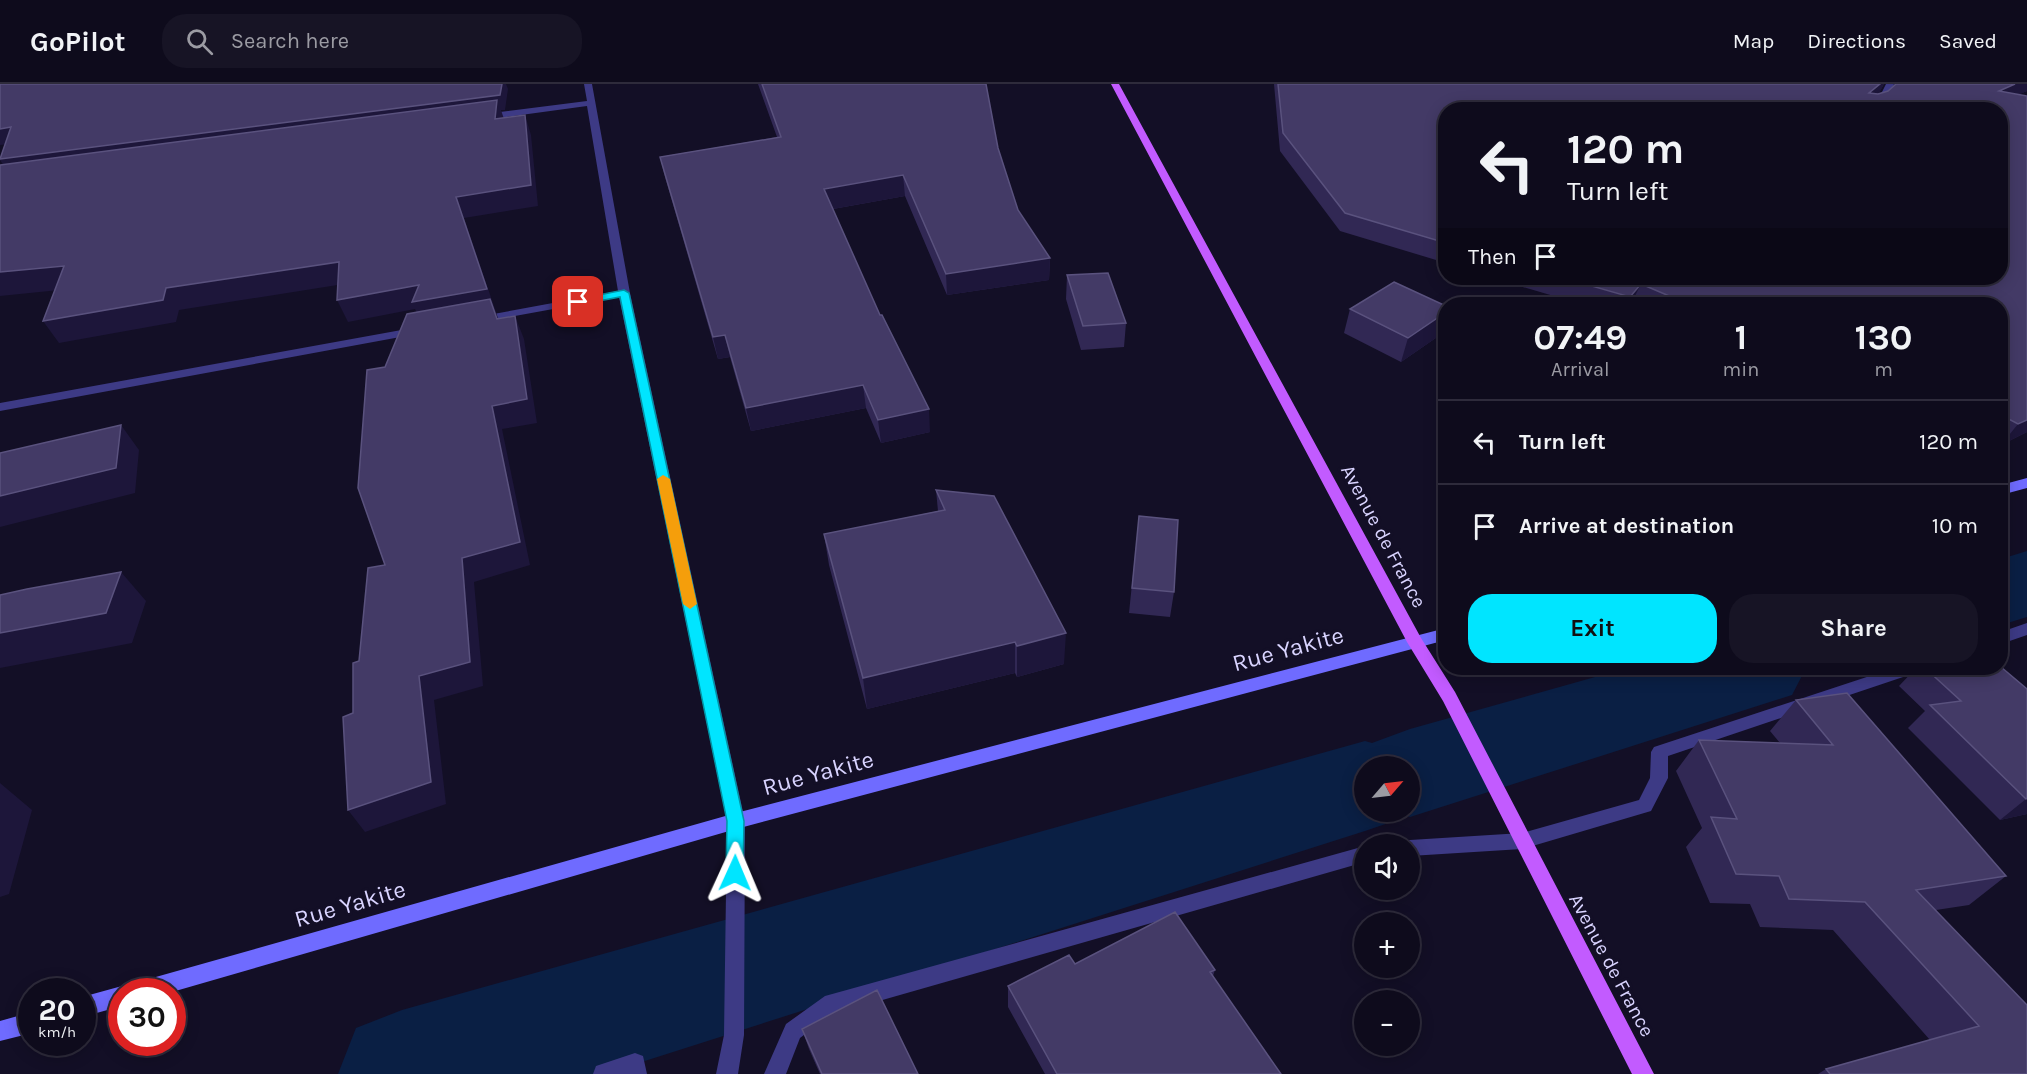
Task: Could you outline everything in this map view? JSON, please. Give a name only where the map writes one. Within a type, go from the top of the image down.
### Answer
[{"type":"main road","name":"Avenue de France","points":[[1115,84],[1415,642],[1449,697],[1643,1074]]},
{"type":"main road","points":[[2008,488],[2027,483]]},
{"type":"main road","name":"Rue Yakite","points":[[186,978],[736,821],[1438,636]]},
{"type":"main road","points":[[0,1031],[18,1026]]},
{"type":"street","points":[[588,84],[624,293],[736,821],[734,1035],[727,1074]]},
{"type":"street","points":[[1877,102],[1884,97],[1890,84]]},
{"type":"street","points":[[473,119],[591,103]]},
{"type":"street","points":[[459,323],[624,293]]},
{"type":"street","points":[[0,407],[436,328]]},
{"type":"street","points":[[2008,636],[2027,629]]},
{"type":"street","points":[[1420,847],[1522,841],[1645,806],[1659,778],[1660,752],[1891,675]]},
{"type":"street","points":[[775,1074],[793,1031],[825,1006],[1354,857]]},
{"type":"street","points":[[603,1074],[635,1064],[636,1074]]},
{"type":"building","points":[[0,84],[502,84],[500,95],[0,159],[11,127],[0,129]]},
{"type":"building","points":[[762,84],[986,84],[998,148],[1018,210],[1050,258],[946,274],[903,175],[824,189],[880,315],[929,409],[878,420],[863,385],[746,408],[725,335],[713,337],[660,157],[781,137]]},
{"type":"building","points":[[1278,84],[1880,84],[1869,93],[1878,94],[1888,91],[1896,84],[2015,84],[1999,91],[2027,96],[2027,420],[2018,424],[2008,419],[2008,297],[1672,297],[1643,285],[2008,285],[2008,102],[1438,102],[1438,241],[1345,213],[1283,133]]},
{"type":"building","points":[[497,100],[495,119],[525,115],[531,185],[456,197],[487,289],[412,302],[419,285],[337,300],[339,262],[166,288],[163,300],[43,321],[64,266],[0,272],[0,165]]},
{"type":"building","points":[[1108,273],[1126,323],[1083,326],[1067,275]]},
{"type":"building","points":[[1394,282],[1438,302],[1438,317],[1408,338],[1350,309]]},
{"type":"building","points":[[1588,285],[1640,285],[1630,297]]},
{"type":"building","points":[[490,299],[497,319],[515,316],[527,399],[492,406],[520,542],[462,558],[470,662],[419,676],[431,782],[348,810],[343,717],[353,713],[353,663],[359,661],[368,568],[385,565],[358,488],[367,370],[385,367],[407,314]]},
{"type":"building","points":[[121,425],[116,468],[0,496],[0,453]]},
{"type":"building","points":[[936,490],[994,496],[1066,633],[1017,646],[1015,642],[863,678],[824,534],[945,510]]},
{"type":"building","points":[[1139,516],[1178,520],[1174,592],[1132,588]]},
{"type":"building","points":[[121,572],[106,613],[0,633],[0,595]]},
{"type":"building","points":[[2008,673],[2027,689],[2026,799],[1930,705],[1961,701],[1933,675],[2008,675]]},
{"type":"building","points":[[1847,693],[2006,876],[1916,890],[2027,1005],[2027,1074],[1830,1074],[1826,1069],[1979,1026],[1865,902],[1789,899],[1779,876],[1736,874],[1711,817],[1737,819],[1699,740],[1833,745],[1796,700]]},
{"type":"building","points":[[1175,912],[1215,970],[1210,972],[1281,1074],[1057,1074],[1008,986],[1069,955],[1075,964]]},
{"type":"building","points":[[877,990],[918,1074],[822,1074],[802,1029]]},
{"type":"waterway","points":[[2008,590],[2027,584]]},
{"type":"waterway","points":[[1420,770],[1735,675]]},
{"type":"waterway","points":[[402,1074],[1354,789]]},
{"type":"slow traffic","points":[[663,479],[690,604]]},
{"type":"route","points":[[578,302],[624,293],[736,821],[735,873]]}]
